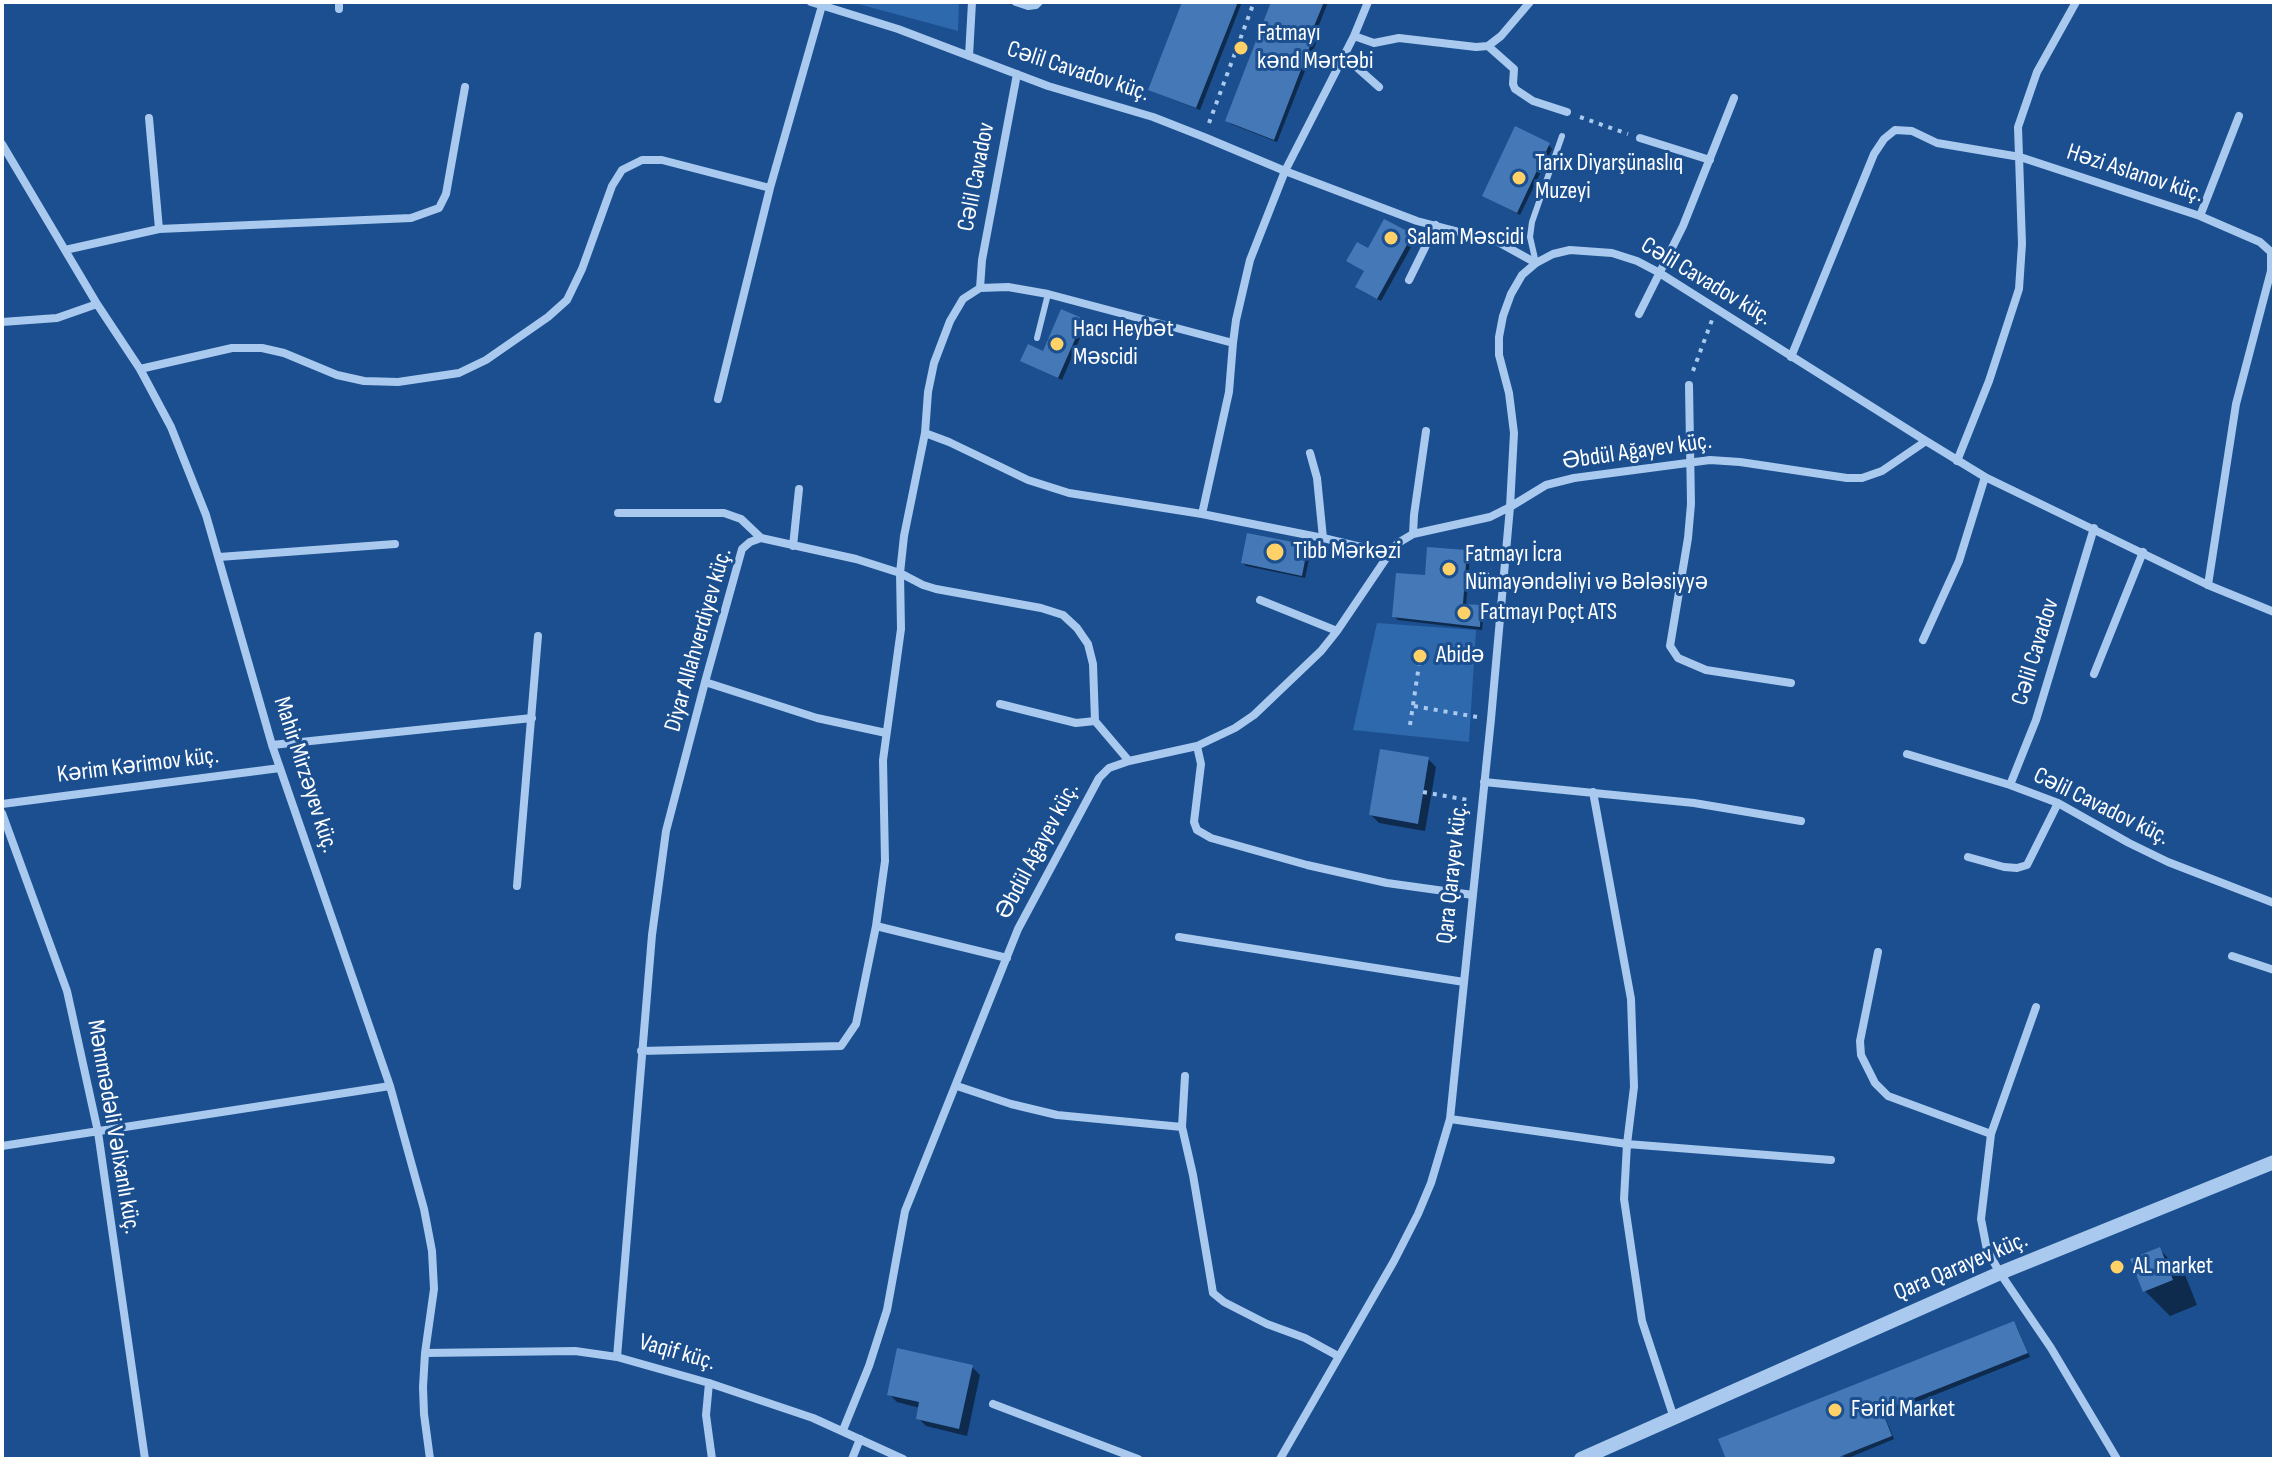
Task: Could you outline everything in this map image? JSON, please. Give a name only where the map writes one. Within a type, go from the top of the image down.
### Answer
[{"type":"street","name":"Cəlil Cavadov küç.","points":[[811,2],[898,29],[1048,86],[1153,117],[1382,209],[1490,239],[1536,263],[1562,252],[1591,250],[1637,261],[1985,477],[2208,585],[2274,612]]},
{"type":"street","points":[[969,56],[972,2]]},
{"type":"street","points":[[1016,2],[1028,6],[1039,2]]},
{"type":"street","points":[[1202,514],[1229,392],[1236,320],[1250,260],[1285,171],[1354,36],[1368,2]]},
{"type":"street","points":[[1354,36],[1374,43],[1399,38],[1488,46],[1501,36],[1530,2]]},
{"type":"street","points":[[1957,461],[1989,381],[2019,289],[2022,244],[2018,127],[2037,72],[2076,2]]},
{"type":"street","points":[[718,399],[770,188],[822,4]]},
{"type":"street","points":[[1488,46],[1514,69],[1515,89],[1533,101],[1567,112]]},
{"type":"street","points":[[1344,56],[1379,87]]},
{"type":"street","name":"Cəlil Cavadov","points":[[980,288],[982,260],[1017,74]]},
{"type":"street","points":[[65,250],[159,229],[411,218],[439,208],[446,194],[465,87]]},
{"type":"street","points":[[1639,314],[1683,226],[1734,98]]},
{"type":"street","points":[[2200,216],[2239,116]]},
{"type":"street","points":[[149,118],[159,229]]},
{"type":"street","name":"Həzi Aslanov küç.","points":[[1791,357],[1874,154],[1895,130],[1912,131],[1937,143],[2020,157],[2200,216],[2250,237],[2272,252],[2271,271],[2236,404],[2208,585]]},
{"type":"street","points":[[1640,138],[1710,160]]},
{"type":"street","name":"Mahir Mirzəyev küç.","points":[[2,144],[97,304],[140,369],[171,427],[206,515],[272,745],[390,1086],[424,1209],[432,1251],[434,1289],[423,1387],[430,1459]]},
{"type":"street","points":[[140,369],[232,348],[262,348],[284,353],[337,375],[364,381],[398,382],[459,373],[486,360],[567,300],[582,269],[612,186],[622,170],[642,160],[662,160],[770,188]]},
{"type":"street","points":[[1409,280],[1436,225]]},
{"type":"street","name":"Qara Qarayev küç.","points":[[1280,1459],[1418,1214],[1450,1119],[1510,507],[1514,433],[1509,393],[1499,355],[1499,337],[1511,294],[1522,275],[1536,263]]},
{"type":"street","points":[[641,1051],[841,1046],[856,1024],[876,926],[885,861],[883,760],[901,629],[900,573],[904,536],[925,433],[934,363],[950,321],[963,299],[980,288],[1008,287],[1048,294],[1233,343]]},
{"type":"street","points":[[2,322],[57,318],[97,304]]},
{"type":"street","points":[[1689,385],[1691,504],[1670,646],[1678,658],[1706,670],[1791,683]]},
{"type":"street","points":[[1413,534],[1426,431]]},
{"type":"street","points":[[925,433],[1028,480],[1069,493],[1202,514],[1323,538],[1387,557]]},
{"type":"street","name":"Əbdül Ağayev küç.","points":[[843,1430],[887,1310],[905,1211],[1018,929],[1099,778],[1109,768],[1197,746],[1254,715],[1321,651],[1398,543],[1413,534],[1490,517],[1546,485],[1690,462],[1740,462],[1862,478],[1882,471],[1926,441]]},
{"type":"street","points":[[1310,453],[1317,478],[1323,538]]},
{"type":"street","points":[[1923,640],[1959,561],[1985,477]]},
{"type":"street","points":[[793,546],[799,489]]},
{"type":"street","points":[[618,513],[724,513],[741,519],[761,538]]},
{"type":"street","name":"Cəlil Cavadov","points":[[2010,785],[2036,720],[2094,528]]},
{"type":"street","name":"Diyar Allahverdiyev küç.","points":[[617,1357],[641,1051],[666,831],[742,549],[761,538],[878,565],[936,589],[1041,608],[1063,615],[1088,644],[1093,664],[1095,721]]},
{"type":"street","points":[[219,557],[395,544]]},
{"type":"street","points":[[2094,674],[2143,552]]},
{"type":"street","points":[[1260,600],[1337,631]]},
{"type":"street","points":[[517,886],[538,636]]},
{"type":"street","points":[[705,682],[817,718],[886,733]]},
{"type":"street","points":[[1000,704],[1076,723],[1095,721],[1129,761]]},
{"type":"street","points":[[272,745],[532,718]]},
{"type":"street","points":[[1197,746],[1201,764],[1194,822],[1197,830],[1211,838],[1387,883],[1473,895]]},
{"type":"street","name":"Cəlil Cavadov küç.","points":[[1907,754],[2058,803],[2168,862],[2274,903]]},
{"type":"street","name":"Kərim Kərimov küç.","points":[[2,804],[280,768]]},
{"type":"street","points":[[1484,782],[1694,803],[1801,821]]},
{"type":"street","points":[[1593,792],[1631,999],[1634,1087],[1624,1199],[1642,1321],[1674,1419]]},
{"type":"street","points":[[1968,857],[2004,867],[2027,865],[2058,803]]},
{"type":"street","name":"Məmmədəli Vəlixanlı küç.","points":[[2,813],[67,991],[98,1132],[145,1459]]},
{"type":"street","points":[[876,926],[1007,958]]},
{"type":"street","points":[[1179,937],[1464,982]]},
{"type":"street","points":[[1878,952],[1860,1041],[1861,1055],[1875,1083],[1888,1096],[1991,1134]]},
{"type":"street","points":[[2232,956],[2274,970]]},
{"type":"street","points":[[2036,1007],[1991,1134],[1981,1219],[1987,1250],[2000,1273],[2051,1348],[2117,1459]]},
{"type":"street","points":[[1185,1076],[1182,1127],[1213,1293],[1256,1319],[1305,1338],[1338,1356]]},
{"type":"street","points":[[2,1146],[390,1086]]},
{"type":"street","points":[[957,1086],[1057,1115],[1182,1127]]},
{"type":"street","points":[[1450,1119],[1627,1144],[1831,1160]]},
{"type":"street","name":"Qara Qarayev küç.","points":[[1581,1459],[2000,1273],[2274,1162]]},
{"type":"street","name":"Vaqif küç.","points":[[425,1353],[575,1351],[617,1357],[709,1383],[843,1430],[903,1459]]},
{"type":"street","points":[[709,1383],[706,1415],[712,1459]]},
{"type":"street","points":[[993,1404],[1138,1459]]},
{"type":"street","points":[[852,1459],[860,1439]]},
{"type":"lane","points":[[1536,263],[1530,237],[1532,222],[1562,136]]},
{"type":"lane","points":[[1037,338],[1048,294]]},
{"type":"path","points":[[1204,137],[1254,2]]},
{"type":"path","points":[[1567,112],[1640,138]]},
{"type":"path","points":[[1689,385],[1716,310]]},
{"type":"path","points":[[1465,573],[1504,576]]},
{"type":"path","points":[[1410,725],[1419,665]]},
{"type":"path","points":[[1414,706],[1491,719]]},
{"type":"path","points":[[1423,792],[1482,802]]},
{"type":"shaded area","points":[[851,2],[959,2],[958,31]]},
{"type":"shaded area","points":[[1377,623],[1476,630],[1469,742],[1353,730]]},
{"type":"building","points":[[1182,2],[1238,2],[1196,108],[1148,90]]},
{"type":"building","points":[[1271,2],[1324,2],[1274,140],[1225,121]]},
{"type":"building","points":[[1515,126],[1550,143],[1517,213],[1482,196]]},
{"type":"building","points":[[1384,219],[1413,234],[1377,299],[1355,287],[1364,271],[1346,261],[1357,242],[1368,248]]},
{"type":"building","points":[[1061,309],[1084,319],[1058,378],[1020,361],[1028,344],[1043,351]]},
{"type":"building","points":[[1247,533],[1308,545],[1302,576],[1241,563]]},
{"type":"building","points":[[1427,547],[1467,550],[1463,604],[1481,605],[1480,627],[1392,617],[1396,573],[1425,575]]},
{"type":"building","points":[[1380,749],[1429,757],[1418,824],[1369,815]]},
{"type":"building","points":[[2160,1247],[2173,1280],[2143,1292],[2130,1259]]},
{"type":"building","points":[[2014,1321],[2028,1353],[1882,1411],[1892,1436],[1834,1459],[1726,1459],[1718,1439]]},
{"type":"building","points":[[897,1348],[973,1365],[959,1429],[916,1419],[919,1402],[887,1395]]},
{"type":"place","name":"Fatmayı kənd Mərtəbi","points":[[1241,48]]},
{"type":"place","name":"Tarix Diyarşünaslıq Muzeyi","points":[[1519,178]]},
{"type":"place","name":"Salam Məscidi","points":[[1391,238]]},
{"type":"place","name":"Hacı Heybət Məscidi","points":[[1057,344]]},
{"type":"place","name":"Tibb Mərkəzi","points":[[1275,552]]},
{"type":"place","name":"Fatmayı İcra Nümayəndəliyi və Bələsiyyə","points":[[1449,569]]},
{"type":"place","name":"Fatmayı Poçt ATS","points":[[1464,613]]},
{"type":"place","name":"Abidə","points":[[1420,656]]},
{"type":"place","name":"AL market","points":[[2117,1267]]},
{"type":"place","name":"Fərid Market","points":[[1835,1410]]}]
